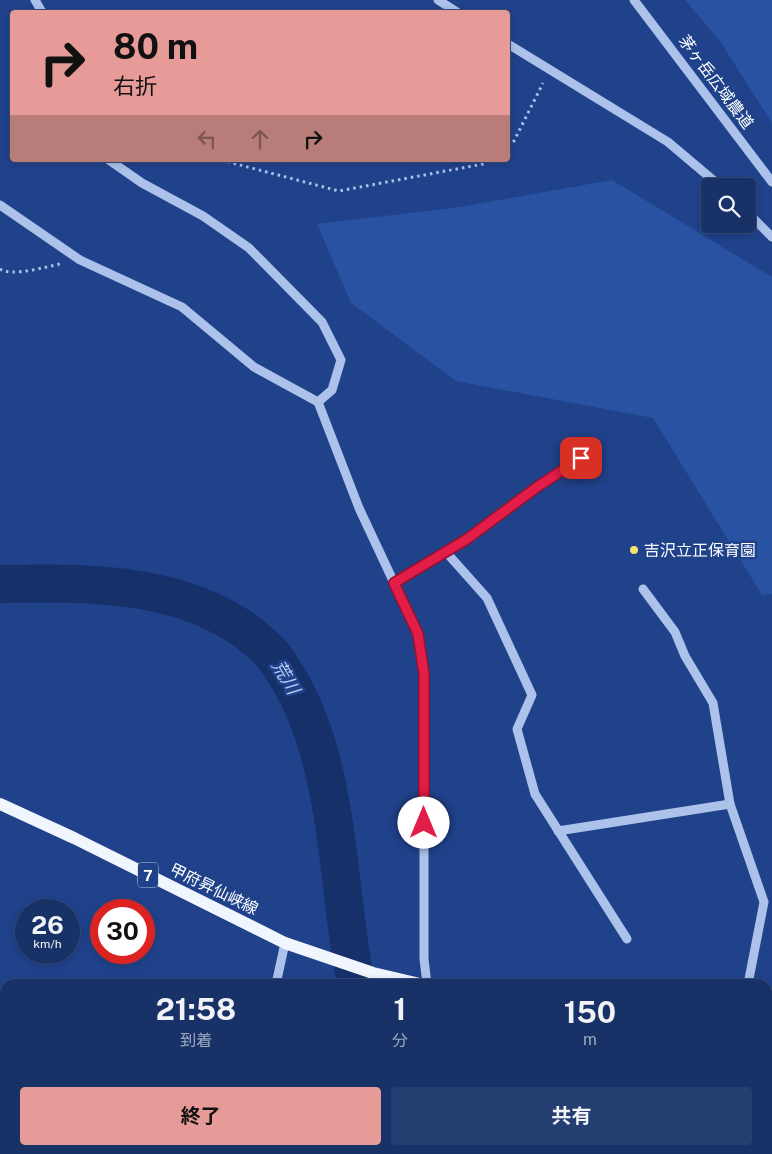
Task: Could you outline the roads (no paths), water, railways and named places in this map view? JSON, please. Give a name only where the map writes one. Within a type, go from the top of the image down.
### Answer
[{"type":"main road","name":"甲府昇仙峡線","points":[[0,804],[74,838],[291,945],[373,973],[399,979]]},
{"type":"street","points":[[438,0],[454,10]]},
{"type":"street","name":"茅ヶ岳広域農道","points":[[634,0],[772,182]]},
{"type":"street","points":[[510,45],[668,142],[711,178]]},
{"type":"street","points":[[112,162],[142,183],[203,216],[249,248],[322,322],[341,360],[332,390],[318,402]]},
{"type":"street","points":[[0,205],[80,260],[182,307],[254,367],[318,402],[359,508],[418,634],[424,674],[424,959],[426,979]]},
{"type":"street","points":[[756,221],[772,237]]},
{"type":"street","points":[[394,583],[467,539],[537,487],[596,448]]},
{"type":"street","points":[[446,552],[487,598],[532,695],[517,729],[534,794],[627,939]]},
{"type":"street","points":[[643,589],[675,632],[685,656],[713,703],[730,804],[764,902],[749,979]]},
{"type":"street","points":[[558,831],[730,804]]},
{"type":"street","points":[[278,979],[291,945]]},
{"type":"waterway","name":"荒川","points":[[0,584],[35,583],[108,586],[144,591],[179,599],[212,611],[242,629],[272,654],[295,690],[314,735],[321,758],[335,829],[355,979]]},
{"type":"place","name":"吉沢立正保育園","points":[[634,550]]}]
